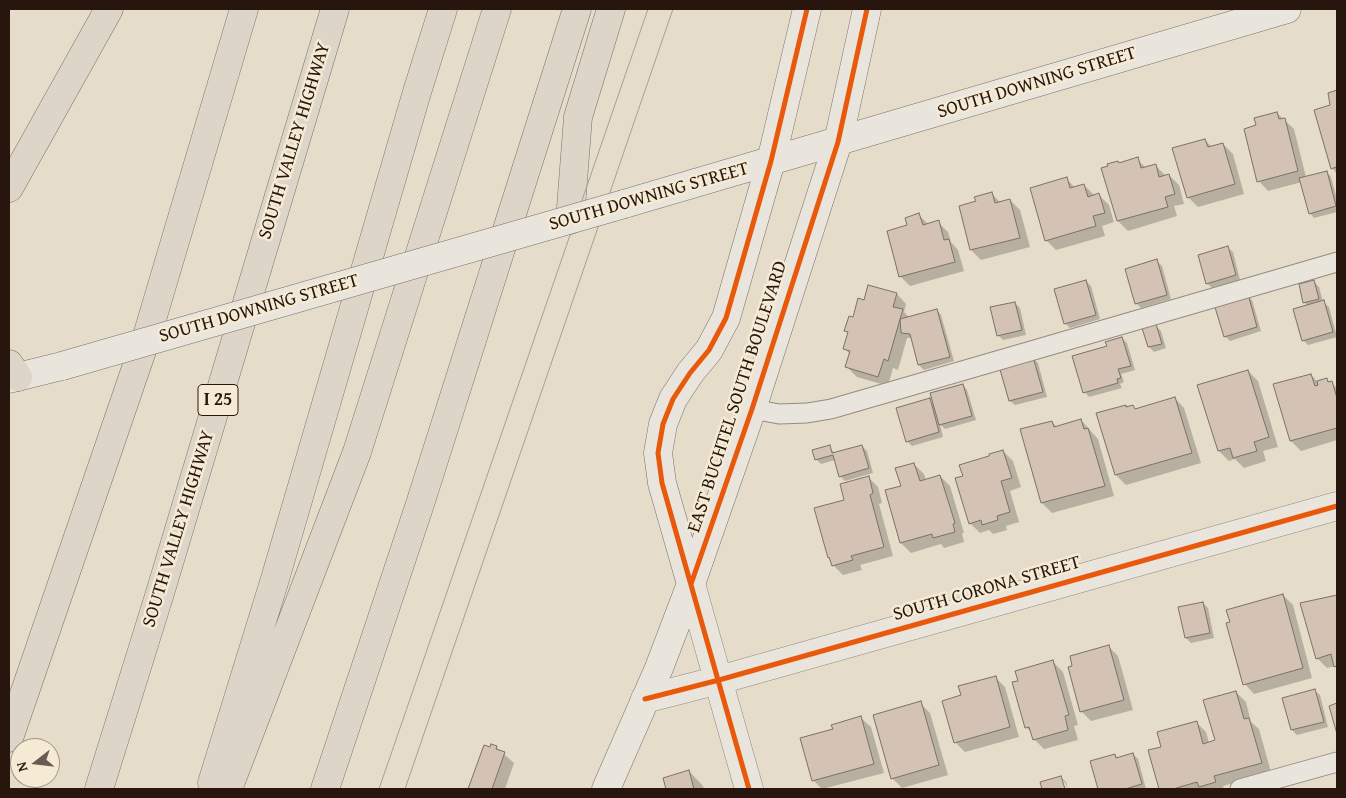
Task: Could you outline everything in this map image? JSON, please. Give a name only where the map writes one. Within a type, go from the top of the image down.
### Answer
[{"type":"highway","points":[[9,188],[108,9]]},
{"type":"highway","points":[[9,738],[147,336],[244,9]]},
{"type":"highway","name":"SOUTH VALLEY HIGHWAY","points":[[99,789],[160,594],[335,9]]},
{"type":"highway","points":[[210,789],[275,579],[443,9]]},
{"type":"highway","points":[[228,789],[356,452],[497,9]]},
{"type":"highway","points":[[326,789],[420,504],[577,9]]},
{"type":"highway","points":[[570,220],[578,117],[611,9]]},
{"type":"main road","name":"EAST BUCHTEL SOUTH BOULEVARD","points":[[691,584],[662,483],[658,452],[663,424],[673,399],[690,373],[709,350],[726,318],[771,160],[807,9]]},
{"type":"main road","name":"EAST BUCHTEL SOUTH BOULEVARD","points":[[606,789],[645,699],[691,584],[752,409],[838,142],[867,9]]},
{"type":"main road","name":"SOUTH DOWNING STREET","points":[[12,373],[62,366],[661,194],[1287,9]]},
{"type":"main road","name":"SOUTH CORONA STREET","points":[[645,699],[719,680],[1337,506]]},
{"type":"main road","points":[[691,584],[749,789]]},
{"type":"lane","points":[[752,409],[779,414],[807,413],[831,409],[1337,262]]},
{"type":"lane","points":[[1240,789],[1337,762]]},
{"type":"building","points":[[1337,90],[1337,171],[1336,167],[1331,169],[1314,110],[1330,105],[1328,93]]},
{"type":"building","points":[[1277,112],[1279,119],[1285,118],[1298,171],[1257,182],[1244,129],[1256,125],[1254,118]]},
{"type":"building","points":[[1205,139],[1208,147],[1223,143],[1235,184],[1187,198],[1172,148]]},
{"type":"building","points":[[1138,157],[1141,168],[1156,164],[1159,177],[1169,174],[1175,194],[1165,197],[1168,207],[1117,221],[1101,168],[1108,166],[1107,164],[1118,161],[1119,163]]},
{"type":"building","points":[[1327,171],[1336,206],[1309,214],[1299,178]]},
{"type":"building","points":[[1067,177],[1070,188],[1084,184],[1088,197],[1099,193],[1105,213],[1093,216],[1096,226],[1045,241],[1030,188]]},
{"type":"building","points":[[992,192],[995,203],[1010,199],[1020,238],[970,250],[959,206],[976,201],[974,197]]},
{"type":"building","points":[[919,213],[923,225],[939,220],[944,240],[949,239],[955,262],[899,277],[887,231],[907,225],[905,218]]},
{"type":"building","points":[[1228,246],[1236,275],[1206,284],[1198,255]]},
{"type":"building","points":[[1157,259],[1167,295],[1135,304],[1125,269]]},
{"type":"building","points":[[1086,280],[1096,315],[1064,324],[1054,289]]},
{"type":"building","points":[[1314,280],[1319,299],[1303,303],[1299,284]]},
{"type":"building","points":[[868,285],[897,293],[893,307],[903,309],[888,361],[884,359],[878,377],[845,367],[850,351],[843,349],[848,332],[844,331],[849,316],[853,317],[858,298],[864,300]]},
{"type":"building","points":[[1248,294],[1257,327],[1224,337],[1214,304]]},
{"type":"building","points":[[1324,300],[1333,332],[1302,341],[1293,309]]},
{"type":"building","points":[[1015,302],[1022,330],[997,336],[990,307]]},
{"type":"building","points":[[937,309],[950,357],[918,365],[910,334],[901,333],[900,319]]},
{"type":"building","points":[[1156,324],[1162,344],[1148,347],[1142,328]]},
{"type":"building","points":[[1122,337],[1131,366],[1118,369],[1121,378],[1117,379],[1118,383],[1083,393],[1072,356],[1107,346],[1105,342]]},
{"type":"building","points":[[1033,357],[1043,392],[1009,401],[999,366]]},
{"type":"building","points":[[1248,370],[1269,437],[1254,442],[1257,451],[1233,458],[1230,448],[1218,451],[1197,385]]},
{"type":"building","points":[[1311,374],[1315,386],[1318,385],[1317,381],[1327,378],[1328,382],[1332,381],[1337,398],[1337,428],[1290,441],[1273,384]]},
{"type":"building","points":[[963,384],[972,416],[939,425],[930,393]]},
{"type":"building","points":[[1175,397],[1192,453],[1115,475],[1096,413],[1126,405],[1126,407],[1133,405],[1135,409]]},
{"type":"building","points":[[930,398],[939,432],[906,442],[896,408]]},
{"type":"building","points":[[1081,419],[1084,429],[1088,428],[1105,486],[1041,503],[1020,429],[1052,421],[1054,427]]},
{"type":"building","points":[[830,445],[832,453],[862,445],[869,468],[839,477],[833,455],[815,460],[812,450]]},
{"type":"building","points":[[1003,450],[1012,478],[1001,481],[1010,512],[997,516],[998,520],[982,525],[981,520],[969,524],[955,478],[963,476],[959,465]]},
{"type":"building","points":[[914,463],[920,481],[940,475],[955,523],[953,524],[955,532],[933,538],[932,534],[900,543],[885,490],[901,486],[895,468]]},
{"type":"building","points":[[869,476],[873,493],[870,495],[884,547],[851,556],[853,560],[832,566],[814,508],[844,500],[840,484]]},
{"type":"building","points":[[1283,594],[1303,668],[1243,685],[1226,623],[1230,622],[1226,610]]},
{"type":"building","points":[[1337,595],[1337,666],[1334,667],[1331,654],[1316,659],[1300,603]]},
{"type":"building","points":[[1203,602],[1210,633],[1185,638],[1178,607]]},
{"type":"building","points":[[1109,645],[1124,700],[1080,712],[1068,667],[1072,666],[1070,656]]},
{"type":"building","points":[[1053,660],[1069,715],[1065,716],[1068,730],[1033,740],[1029,727],[1025,728],[1012,682],[1018,681],[1015,671]]},
{"type":"building","points":[[996,676],[1010,727],[954,743],[942,701],[961,695],[958,686]]},
{"type":"building","points":[[1315,689],[1324,722],[1291,730],[1282,698]]},
{"type":"building","points":[[1236,691],[1244,719],[1249,718],[1262,763],[1214,776],[1216,782],[1199,787],[1197,782],[1173,789],[1159,789],[1148,750],[1161,747],[1157,732],[1197,721],[1203,744],[1215,740],[1203,700]]},
{"type":"building","points":[[921,701],[939,765],[891,779],[873,715]]},
{"type":"building","points":[[1337,703],[1337,734],[1329,706]]},
{"type":"building","points":[[861,716],[874,764],[812,781],[800,738],[833,729],[831,725]]},
{"type":"building","points":[[491,744],[497,746],[496,749],[505,752],[492,789],[468,789],[484,745],[490,747]]},
{"type":"building","points":[[1133,753],[1142,784],[1125,789],[1098,789],[1090,761],[1115,754],[1116,758]]},
{"type":"building","points":[[689,770],[694,789],[666,789],[663,778]]},
{"type":"building","points":[[1061,776],[1065,789],[1042,789],[1040,782]]},
{"type":"tram line","points":[[379,789],[648,9]]},
{"type":"tram line","points":[[405,789],[673,9]]},
{"type":"cycle path","points":[[749,789],[662,483],[658,453],[663,424],[673,399],[690,373],[709,350],[726,318],[771,161],[807,9]]},
{"type":"cycle path","points":[[691,584],[752,409],[838,142],[867,9]]},
{"type":"cycle path","points":[[645,699],[719,680],[1337,506]]}]
